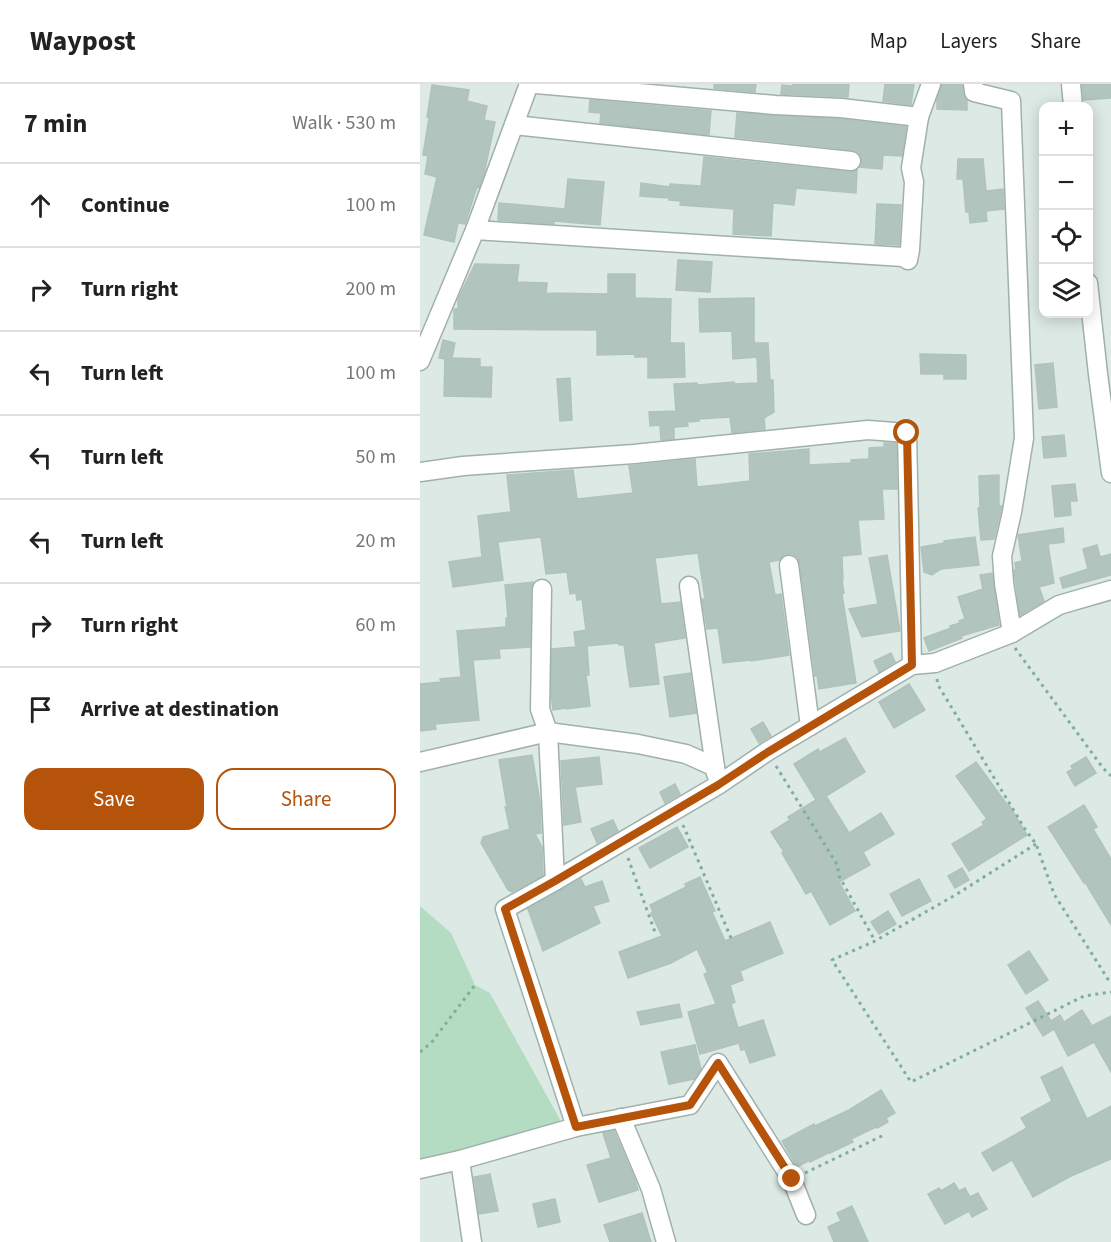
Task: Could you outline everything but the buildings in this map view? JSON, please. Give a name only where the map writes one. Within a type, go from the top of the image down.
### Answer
[{"type":"street","points":[[420,361],[475,230],[529,84]]},
{"type":"street","points":[[536,84],[775,105],[841,108],[919,117]]},
{"type":"street","points":[[475,230],[903,257],[908,260],[914,182],[911,168],[919,117],[932,84]]},
{"type":"street","points":[[973,84],[974,92],[1011,102],[1024,438],[1002,556],[1009,634]]},
{"type":"street","points":[[1071,84],[1072,102]]},
{"type":"street","points":[[514,125],[850,161]]},
{"type":"street","points":[[1092,318],[1111,473]]},
{"type":"street","points":[[420,472],[463,466],[634,454],[868,430],[907,433],[912,665]]},
{"type":"street","points":[[789,565],[810,726]]},
{"type":"street","points":[[689,586],[717,776]]},
{"type":"street","points":[[542,589],[540,709],[548,732],[555,881]]},
{"type":"street","points":[[576,1127],[505,909],[676,810],[717,776],[768,752],[912,665],[935,663],[1009,634],[1059,605],[1111,590]]},
{"type":"street","points":[[420,762],[548,732],[638,744],[686,754],[717,776]]},
{"type":"street","points":[[420,1169],[576,1127],[690,1105],[718,1063],[792,1179],[807,1215]]},
{"type":"street","points":[[621,1118],[651,1189],[666,1242]]},
{"type":"street","points":[[460,1160],[472,1242]]},
{"type":"path","points":[[1009,634],[1103,768],[1111,776]]},
{"type":"path","points":[[935,663],[938,685],[1036,844],[1054,894],[1111,984]]},
{"type":"path","points":[[768,752],[838,866],[838,874],[875,941]]},
{"type":"path","points":[[676,810],[731,938]]},
{"type":"path","points":[[622,842],[655,932]]},
{"type":"path","points":[[1036,844],[957,894],[875,941],[832,960],[911,1082],[1084,996],[1111,992]]},
{"type":"path","points":[[420,1052],[431,1042],[475,985]]},
{"type":"path","points":[[792,1179],[884,1135]]},
{"type":"green space","points":[[420,906],[451,933],[475,985],[490,993],[563,1125],[420,1159]]},
{"type":"route","points":[[792,1179],[718,1063],[690,1105],[576,1127],[505,909],[718,785],[912,665],[907,433]]}]
